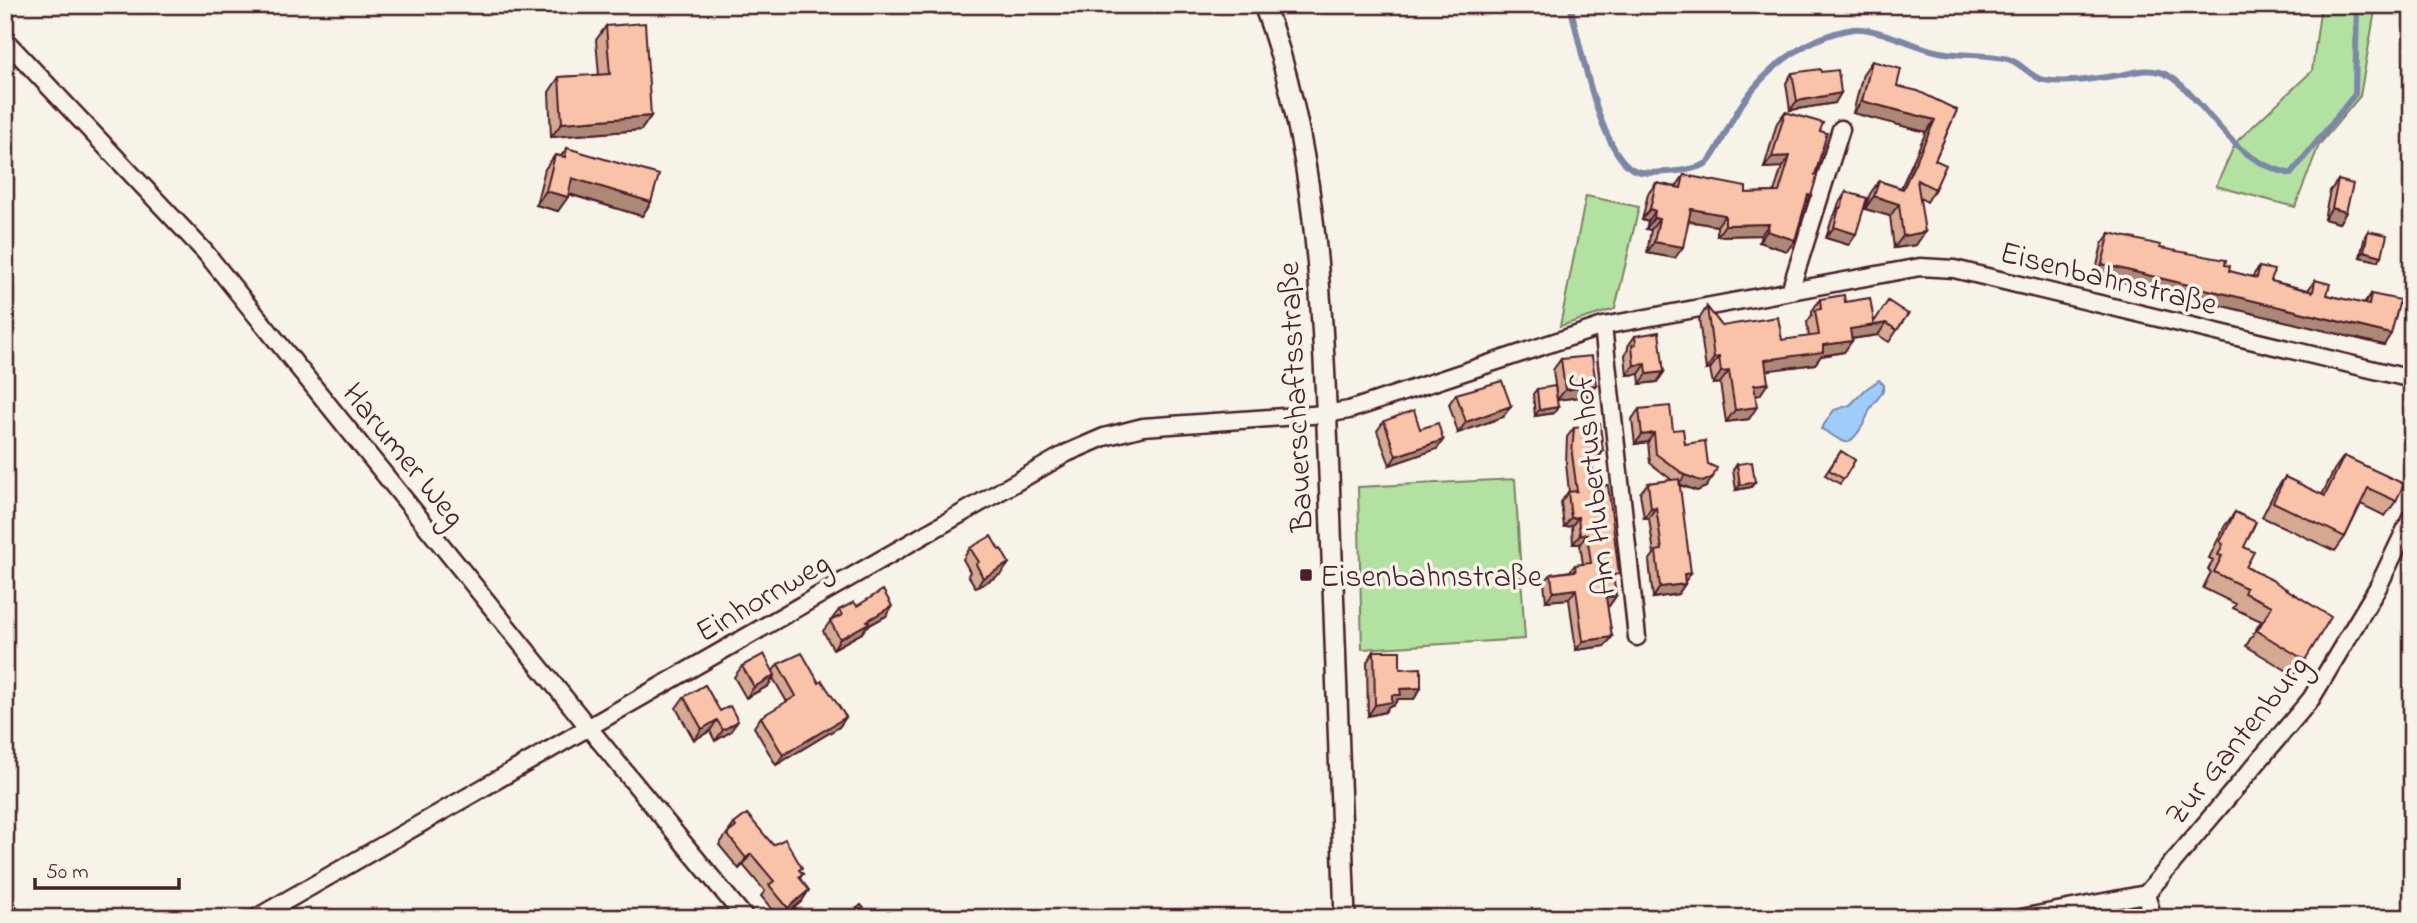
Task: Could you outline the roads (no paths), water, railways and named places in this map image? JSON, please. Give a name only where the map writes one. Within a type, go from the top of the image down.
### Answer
[{"type":"street","name":"Bauerschaftsstraße","points":[[1264,5],[1295,106],[1311,192],[1318,257],[1345,918]]},
{"type":"street","name":"Harumer Weg","points":[[5,40],[205,252],[745,918]]},
{"type":"street","points":[[1790,291],[1841,129]]},
{"type":"street","name":"Eisenbahnstraße","points":[[1326,414],[1349,410],[1602,326],[1920,267],[1954,269],[2412,379]]},
{"type":"street","name":"Am Hubertushof","points":[[1602,326],[1637,637]]},
{"type":"street","name":"Einhornweg","points":[[256,918],[1068,453],[1104,437],[1143,427],[1326,414]]},
{"type":"street","name":"Zur Gantenburg","points":[[2146,894],[2311,699],[2378,587],[2412,516]]},
{"type":"street","points":[[2021,918],[2146,894],[2153,918]]},
{"type":"street","points":[[5,908],[13,918]]},
{"type":"water","points":[[1879,380],[1884,385],[1882,392],[1859,431],[1849,442],[1821,429],[1834,410],[1850,405]]},
{"type":"waterway","points":[[1570,5],[1585,69],[1601,120],[1622,159],[1640,172],[1682,170],[1707,163],[1744,101],[1769,72],[1817,40],[1835,33],[1861,29],[1944,53],[2008,59],[2044,80],[2070,81],[2139,71],[2158,72],[2180,84],[2239,148],[2262,163],[2291,174],[2355,94],[2357,5]]},
{"type":"place","name":"Eisenbahnstraße","points":[[1306,575]]}]
